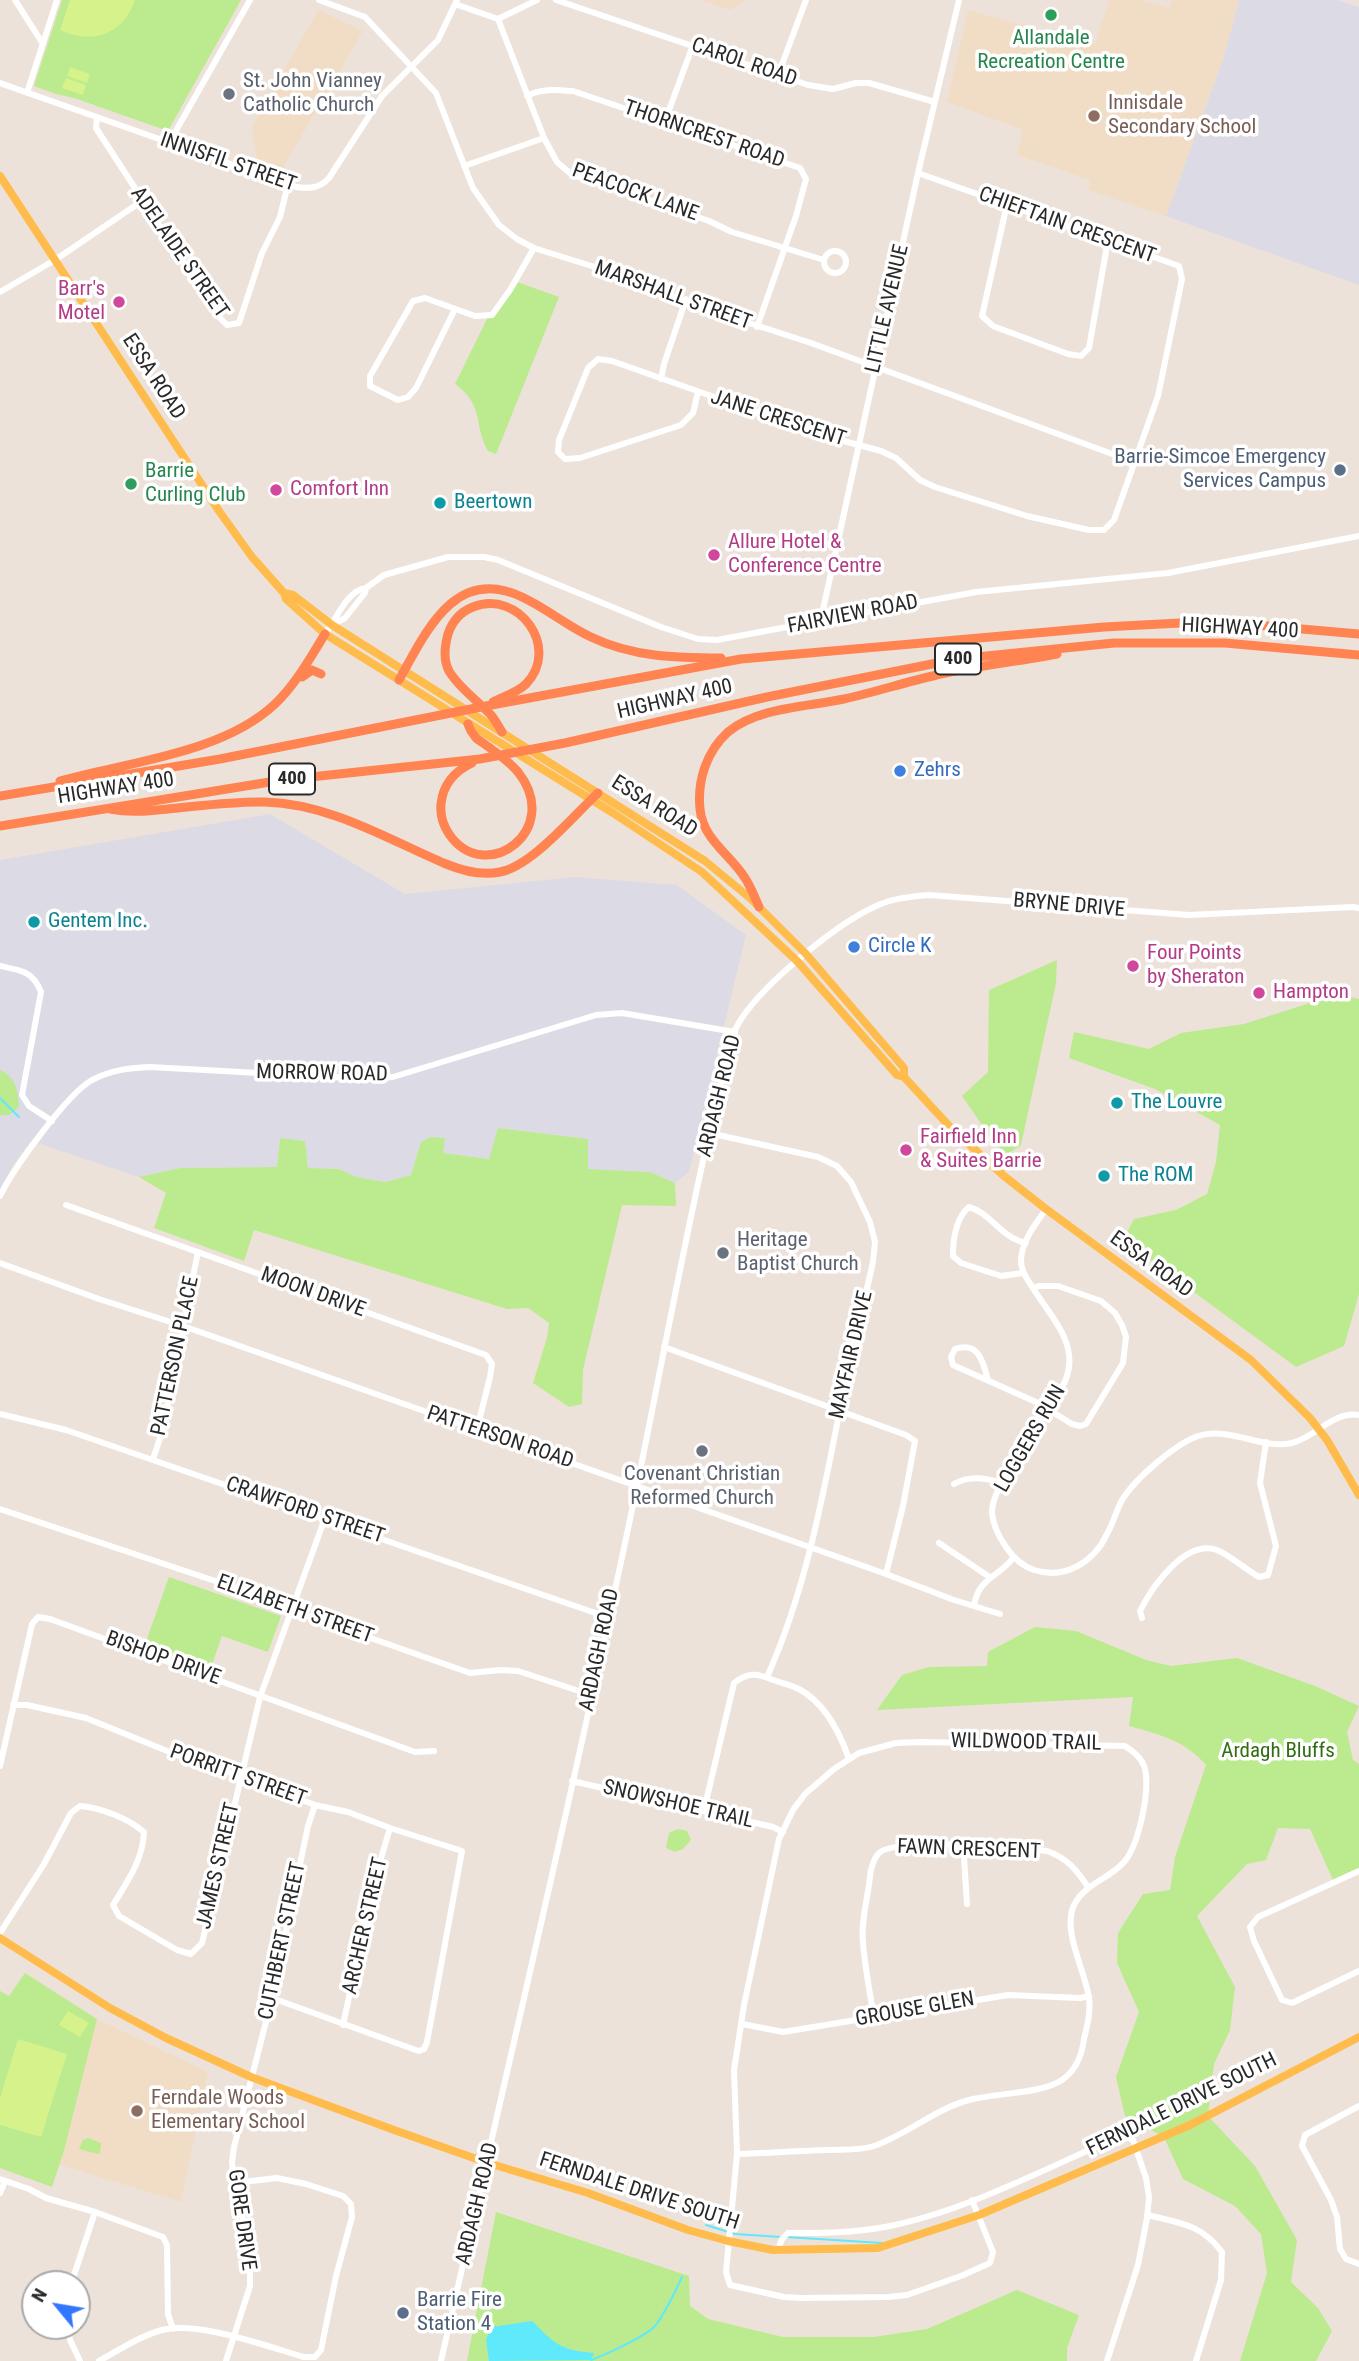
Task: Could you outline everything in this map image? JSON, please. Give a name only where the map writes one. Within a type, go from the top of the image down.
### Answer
[{"type":"highway","points":[[399,680],[438,615],[450,601],[478,589],[497,588],[522,597],[593,639],[639,653],[672,658],[741,659]]},
{"type":"highway","points":[[486,706],[525,685],[535,670],[538,658],[534,630],[513,608],[498,603],[484,603],[457,617],[451,626],[445,652],[449,670],[492,716],[502,732]]},
{"type":"highway","name":"HIGHWAY 400","points":[[0,796],[220,759],[741,659],[1104,627],[1180,623],[1256,625],[1359,634]]},
{"type":"highway","points":[[15,793],[207,744],[244,728],[286,692],[325,634]]},
{"type":"highway","name":"HIGHWAY 400","points":[[0,826],[282,780],[480,760],[767,697],[957,659],[1114,643],[1200,643],[1359,655]]},
{"type":"highway","points":[[759,907],[745,877],[708,834],[700,811],[702,774],[717,744],[729,731],[747,720],[769,713],[846,698],[939,674],[1066,652],[1083,646]]},
{"type":"highway","points":[[286,692],[294,688],[308,671],[321,674]]},
{"type":"highway","points":[[468,724],[476,738],[517,771],[528,787],[533,805],[531,820],[519,842],[507,850],[491,855],[478,854],[460,846],[445,828],[441,817],[442,794],[448,783],[455,774],[480,760]]},
{"type":"highway","points":[[105,808],[126,813],[250,803],[290,804],[332,814],[446,864],[464,871],[485,874],[500,872],[528,859],[594,796]]},
{"type":"main road","name":"ESSA ROAD","points":[[0,176],[219,511],[252,557],[284,593],[286,600],[325,634],[468,724],[705,860],[759,907],[806,954],[904,1069],[905,1077]]},
{"type":"main road","name":"ESSA ROAD","points":[[284,593],[293,594],[332,625],[502,732],[702,872],[797,961],[897,1075],[905,1077],[951,1128],[1004,1176],[1270,1376],[1319,1429],[1359,1495]]},
{"type":"main road","name":"FERNDALE DRIVE SOUTH","points":[[0,1936],[110,2008],[166,2038],[251,2077],[488,2163],[588,2193],[688,2230],[778,2250],[878,2248],[979,2215],[1190,2125],[1359,2037]]},
{"type":"street","points":[[15,0],[43,44]]},
{"type":"street","points":[[27,93],[57,0]]},
{"type":"street","points":[[169,143],[250,0]]},
{"type":"street","name":"MARSHALL STREET","points":[[319,0],[332,2],[365,17],[439,99],[473,188],[499,225],[517,239],[534,248],[686,299],[1134,462]]},
{"type":"street","points":[[456,2],[498,19],[537,0]]},
{"type":"street","name":"CAROL ROAD","points":[[556,0],[808,86],[833,89],[856,83],[869,83],[935,102]]},
{"type":"street","points":[[778,75],[806,0]]},
{"type":"street","name":"LITTLE AVENUE","points":[[821,620],[918,173],[959,0]]},
{"type":"street","name":"INNISFIL STREET","points":[[0,83],[288,184],[310,189],[325,183],[382,96],[438,40],[456,2]]},
{"type":"street","name":"PEACOCK LANE","points":[[498,19],[544,138],[557,162],[572,175],[709,220],[732,232],[824,260]]},
{"type":"street","points":[[665,121],[693,45]]},
{"type":"street","name":"THORNCREST ROAD","points":[[527,96],[539,90],[573,91],[800,168],[806,179],[796,216],[757,327]]},
{"type":"street","name":"ADELAIDE STREET","points":[[97,117],[96,128],[218,316],[227,325],[239,323],[262,253],[280,217],[288,184]]},
{"type":"street","points":[[464,166],[544,138]]},
{"type":"street","name":"CHIEFTAIN CRESCENT","points":[[858,445],[896,458],[920,480],[934,487],[1027,516],[1089,530],[1104,530],[1114,520],[1158,396],[1182,279],[1179,266],[918,173]]},
{"type":"street","points":[[0,292],[55,260],[142,201]]},
{"type":"street","points":[[1007,204],[982,316],[993,326],[1068,354],[1081,356],[1089,348],[1108,240]]},
{"type":"street","points":[[454,309],[416,388],[408,397],[398,400],[369,386],[370,376],[413,301],[425,298],[475,316],[492,315],[534,248]]},
{"type":"street","points":[[661,379],[686,299]]},
{"type":"street","name":"JANE CRESCENT","points":[[698,392],[693,413],[681,425],[580,458],[565,459],[558,452],[559,440],[588,368],[598,359],[612,361],[858,445]]},
{"type":"street","name":"FAIRVIEW ROAD","points":[[332,625],[345,618],[366,588],[384,575],[447,557],[484,557],[498,560],[661,627],[705,640],[732,638],[976,592],[1168,573],[1359,536]]},
{"type":"street","points":[[325,634],[332,625]]},
{"type":"street","name":"BRYNE DRIVE","points":[[797,961],[874,907],[899,898],[929,895],[1189,915],[1359,908]]},
{"type":"street","name":"ARDAGH ROAD","points":[[442,2361],[591,1695],[709,1133],[734,1032],[756,999],[797,961]]},
{"type":"street","points":[[0,966],[23,970],[31,975],[41,992],[22,1095],[29,1105],[52,1121]]},
{"type":"street","name":"MORROW ROAD","points":[[0,1196],[5,1185],[73,1096],[90,1081],[111,1072],[131,1068],[368,1079],[393,1077],[597,1015],[622,1013],[734,1032]]},
{"type":"street","name":"MAYFAIR DRIVE","points":[[709,1133],[818,1157],[837,1166],[851,1182],[870,1222],[875,1242],[873,1262],[810,1548],[795,1600],[767,1677]]},
{"type":"street","name":"MOON DRIVE","points":[[66,1205],[486,1355],[492,1364],[477,1429]]},
{"type":"street","points":[[1026,1242],[1015,1241],[1005,1235],[976,1209],[969,1207],[962,1212],[960,1224],[953,1236],[953,1256],[961,1264],[1002,1276],[1023,1273],[1021,1260],[1026,1242],[1046,1209]]},
{"type":"street","name":"PATTERSON PLACE","points":[[153,1459],[177,1365],[198,1252]]},
{"type":"street","name":"PATTERSON ROAD","points":[[0,1263],[1000,1614]]},
{"type":"street","name":"LOGGERS RUN","points":[[1013,1558],[998,1536],[992,1511],[1002,1483],[1067,1378],[1070,1352],[1064,1335],[1023,1273]]},
{"type":"street","points":[[988,1380],[981,1356],[972,1349],[954,1349],[951,1357],[953,1365],[1080,1426],[1086,1424],[1123,1363],[1126,1337],[1115,1313],[1101,1301],[1058,1286],[1032,1288]]},
{"type":"street","points":[[664,1347],[906,1435],[915,1441],[903,1506],[886,1574]]},
{"type":"street","name":"CRAWFORD STREET","points":[[0,1414],[66,1430],[153,1459],[607,1617]]},
{"type":"street","points":[[974,1606],[988,1576],[1001,1572],[1013,1558],[1033,1570],[1066,1572],[1090,1559],[1107,1535],[1122,1500],[1145,1474],[1177,1448],[1199,1436],[1237,1435],[1266,1442],[1294,1442],[1340,1416],[1359,1415]]},
{"type":"street","points":[[1142,1618],[1140,1611],[1147,1597],[1177,1562],[1192,1550],[1217,1550],[1259,1577],[1268,1575],[1276,1546],[1260,1483],[1266,1442]]},
{"type":"street","points":[[954,1484],[961,1480],[985,1477],[1002,1483]]},
{"type":"street","name":"ELIZABETH STREET","points":[[0,1509],[293,1608],[308,1616],[471,1674],[503,1670],[522,1672],[591,1695]]},
{"type":"street","name":"JAMES STREET","points":[[0,1936],[71,1814],[80,1806],[93,1807],[135,1825],[144,1832],[144,1847],[137,1864],[113,1905],[119,1916],[177,1950],[191,1954],[202,1943],[261,1697],[325,1518]]},
{"type":"street","points":[[939,1543],[988,1576]]},
{"type":"street","name":"BISHOP DRIVE","points":[[0,1766],[32,1624],[38,1617],[225,1681],[261,1697],[415,1752],[434,1751]]},
{"type":"street","points":[[704,1810],[734,1684],[744,1674],[767,1677],[799,1689],[812,1698],[841,1736],[849,1759]]},
{"type":"street","name":"PORRITT STREET","points":[[13,1705],[27,1705],[86,1718],[177,1755],[314,1805],[348,1812],[462,1851],[424,2049],[419,2051],[343,2025]]},
{"type":"street","name":"WILDWOOD TRAIL","points":[[737,2154],[873,2146],[951,2106],[1045,2087],[1062,2080],[1074,2068],[1082,2051],[1090,2008],[1070,1923],[1074,1906],[1088,1887],[1113,1873],[1126,1860],[1141,1826],[1145,1769],[1137,1754],[1125,1746],[896,1743],[859,1753],[834,1769],[805,1794],[793,1810],[783,1832],[744,2005],[734,2070],[737,2154],[726,2272],[730,2286],[802,2298],[907,2295],[990,2263],[993,2252],[979,2215]]},
{"type":"street","name":"SNOWSHOE TRAIL","points":[[572,1781],[704,1810],[773,1827],[783,1832]]},
{"type":"street","name":"CUTHBERT STREET","points":[[251,2077],[272,1998],[314,1805]]},
{"type":"street","name":"ARCHER STREET","points":[[343,2025],[373,1885],[390,1828]]},
{"type":"street","name":"FAWN CRESCENT","points":[[874,2018],[863,1928],[872,1866],[878,1853],[888,1847],[900,1845],[1006,1847],[1046,1851],[1059,1855],[1072,1864],[1088,1887]]},
{"type":"street","points":[[966,1846],[964,1857],[967,1904]]},
{"type":"street","points":[[1359,1871],[1258,1917],[1250,1927],[1282,2000],[1292,2003],[1359,1971]]},
{"type":"street","name":"GROUSE GLEN","points":[[741,2024],[783,2032],[1008,1994],[1080,1998],[1089,1996]]},
{"type":"street","points":[[272,1998],[343,2025]]},
{"type":"street","name":"GORE DRIVE","points":[[226,2361],[250,2286],[250,2248],[234,2183],[232,2162],[251,2077]]},
{"type":"street","points":[[1359,2106],[1305,2135],[1302,2146],[1337,2217],[1340,2249],[1346,2259],[1359,2264]]},
{"type":"street","points":[[778,2250],[782,2239],[788,2233],[837,2233],[887,2227],[948,2210],[1116,2138],[1129,2138],[1137,2149],[1149,2197],[1138,2265],[1107,2361]]},
{"type":"street","points":[[99,2361],[138,2340],[173,2329],[202,2330],[304,2357],[315,2357],[321,2350],[336,2276],[352,2217],[351,2204],[344,2196],[277,2178],[234,2183]]},
{"type":"street","points":[[0,2193],[2,2180],[46,2198],[95,2212],[163,2237],[167,2245],[167,2314],[173,2329]]},
{"type":"street","points":[[972,2200],[979,2215]]},
{"type":"street","points":[[76,2270],[95,2212]]},
{"type":"street","points":[[1147,2216],[1187,2225],[1206,2234],[1222,2252],[1222,2280],[1196,2361]]},
{"type":"street","points":[[70,2340],[80,2361]]},
{"type":"shaded area","points":[[699,0],[745,0],[731,10]]},
{"type":"shaded area","name":"Innisdale Secondary School","points":[[1109,0],[1141,0],[1169,8],[1172,0],[1239,0],[1223,59],[1166,216],[1088,190],[1090,180],[1017,155],[1023,130],[947,102],[968,10],[1095,45]]},
{"type":"shaded area","points":[[1239,0],[1337,0],[1359,7],[1359,285],[1166,216],[1223,59]]},
{"type":"shaded area","points":[[318,10],[363,31],[280,173],[258,165],[252,127]]},
{"type":"shaded area","points":[[270,814],[405,894],[575,877],[677,885],[746,935],[689,1172],[675,1183],[650,1172],[588,1169],[588,1139],[499,1128],[489,1159],[443,1153],[421,1142],[411,1175],[386,1182],[355,1177],[339,1169],[308,1168],[305,1141],[280,1138],[277,1167],[180,1168],[139,1177],[31,1141],[13,1165],[0,1196],[0,860]]},
{"type":"shaded area","name":"Ferndale Woods Elementary School","points":[[97,2019],[208,2072],[181,2202],[60,2165]]},
{"type":"green space","points":[[62,0],[241,0],[168,131],[34,86]]},
{"type":"green space","points":[[70,0],[135,0],[123,22],[114,29],[105,34],[84,37],[60,30]]},
{"type":"green space","points":[[70,67],[90,74],[87,83],[67,76]]},
{"type":"green space","points":[[66,78],[86,85],[83,95],[62,88]]},
{"type":"green space","points":[[517,282],[559,297],[496,454],[488,451],[471,400],[455,384],[489,315]]},
{"type":"green space","points":[[1057,960],[1056,983],[1021,1145],[1006,1155],[962,1096],[988,1072],[989,990]]},
{"type":"green space","points":[[1350,997],[1359,999],[1359,1294],[1344,1346],[1296,1367],[1123,1240],[1134,1219],[1176,1210],[1207,1194],[1216,1162],[1220,1125],[1155,1089],[1069,1058],[1074,1032],[1149,1049],[1181,1033],[1244,1024],[1313,1002]]},
{"type":"green space","points":[[0,1070],[10,1076],[18,1095],[19,1107],[9,1115],[0,1115]]},
{"type":"green space","points":[[498,1128],[588,1139],[588,1169],[650,1172],[675,1183],[676,1206],[622,1205],[583,1370],[582,1404],[569,1407],[533,1383],[549,1323],[528,1308],[507,1309],[254,1230],[244,1261],[154,1228],[166,1193],[139,1177],[180,1168],[277,1167],[280,1138],[305,1141],[308,1168],[339,1169],[356,1177],[386,1182],[411,1175],[421,1142],[430,1137],[445,1138],[443,1153],[489,1159]]},
{"type":"green space","points":[[169,1577],[281,1616],[268,1652],[222,1636],[210,1670],[144,1647]]},
{"type":"green space","name":"Ardagh Bluffs","points":[[1035,1627],[1076,1631],[1146,1660],[1171,1666],[1237,1658],[1315,1686],[1359,1706],[1347,1732],[1353,1760],[1359,1764],[1359,1871],[1334,1882],[1310,1829],[1278,1828],[1266,1860],[1247,1864],[1197,1916],[1235,1987],[1230,2030],[1214,2064],[1208,2116],[1255,2166],[1297,2240],[1291,2282],[1318,2308],[1332,2331],[1316,2361],[1240,2361],[1267,2273],[1261,2234],[1235,2206],[1183,2179],[1164,2137],[1125,2116],[1116,2077],[1139,2012],[1117,1963],[1118,1933],[1143,1894],[1170,1890],[1175,1857],[1206,1765],[1180,1744],[1129,1726],[1133,1697],[877,1710],[902,1675],[929,1667],[987,1666],[988,1652]]},
{"type":"green space","points":[[678,1829],[687,1831],[691,1840],[683,1849],[675,1852],[666,1848],[669,1833]]},
{"type":"green space","points":[[25,1973],[97,2019],[64,2151],[52,2187],[0,2168],[0,1991],[9,1996]]},
{"type":"green space","points":[[68,2011],[89,2023],[80,2037],[59,2025]]},
{"type":"green space","points":[[18,2039],[67,2054],[41,2137],[0,2125],[0,2098]]},
{"type":"green space","points":[[88,2138],[101,2143],[100,2153],[79,2149],[83,2140]]},
{"type":"green space","points":[[496,2212],[689,2276],[690,2306],[708,2319],[783,2337],[874,2337],[927,2329],[1017,2290],[1079,2315],[1067,2348],[1067,2361],[467,2361]]},
{"type":"water","points":[[532,2321],[566,2348],[594,2353],[591,2360],[489,2361],[486,2339],[492,2327]]},
{"type":"waterway","points":[[0,1098],[19,1117]]},
{"type":"waterway","points":[[706,2225],[735,2234],[781,2237]]},
{"type":"waterway","points":[[786,2237],[882,2243]]},
{"type":"waterway","points":[[591,2360],[634,2340],[655,2326],[682,2277]]},
{"type":"place","name":"Allandale Recreation Centre","points":[[1051,15]]},
{"type":"place","name":"St. John Vianney Catholic Church","points":[[229,94]]},
{"type":"place","name":"Innisdale Secondary School","points":[[1094,116]]},
{"type":"place","name":"Barr's Motel","points":[[119,302]]},
{"type":"place","name":"Barrie-Simcoe Emergency Services Campus","points":[[1340,470]]},
{"type":"place","name":"Barrie Curling Club","points":[[131,484]]},
{"type":"place","name":"Comfort Inn","points":[[276,490]]},
{"type":"place","name":"Beertown","points":[[440,503]]},
{"type":"place","name":"Allure Hotel & Conference Centre","points":[[714,555]]},
{"type":"place","name":"Zehrs","points":[[900,771]]},
{"type":"place","name":"Gentem Inc.","points":[[34,922]]},
{"type":"place","name":"Circle K","points":[[854,947]]},
{"type":"place","name":"Four Points by Sheraton","points":[[1133,966]]},
{"type":"place","name":"Hampton","points":[[1259,993]]},
{"type":"place","name":"The Louvre","points":[[1117,1103]]},
{"type":"place","name":"Fairfield Inn & Suites Barrie","points":[[906,1150]]},
{"type":"place","name":"The ROM","points":[[1104,1176]]},
{"type":"place","name":"Heritage Baptist Church","points":[[723,1253]]},
{"type":"place","name":"Covenant Christian Reformed Church","points":[[702,1451]]},
{"type":"place","name":"Ferndale Woods Elementary School","points":[[137,2111]]},
{"type":"place","name":"Barrie Fire Station 4","points":[[403,2313]]}]
